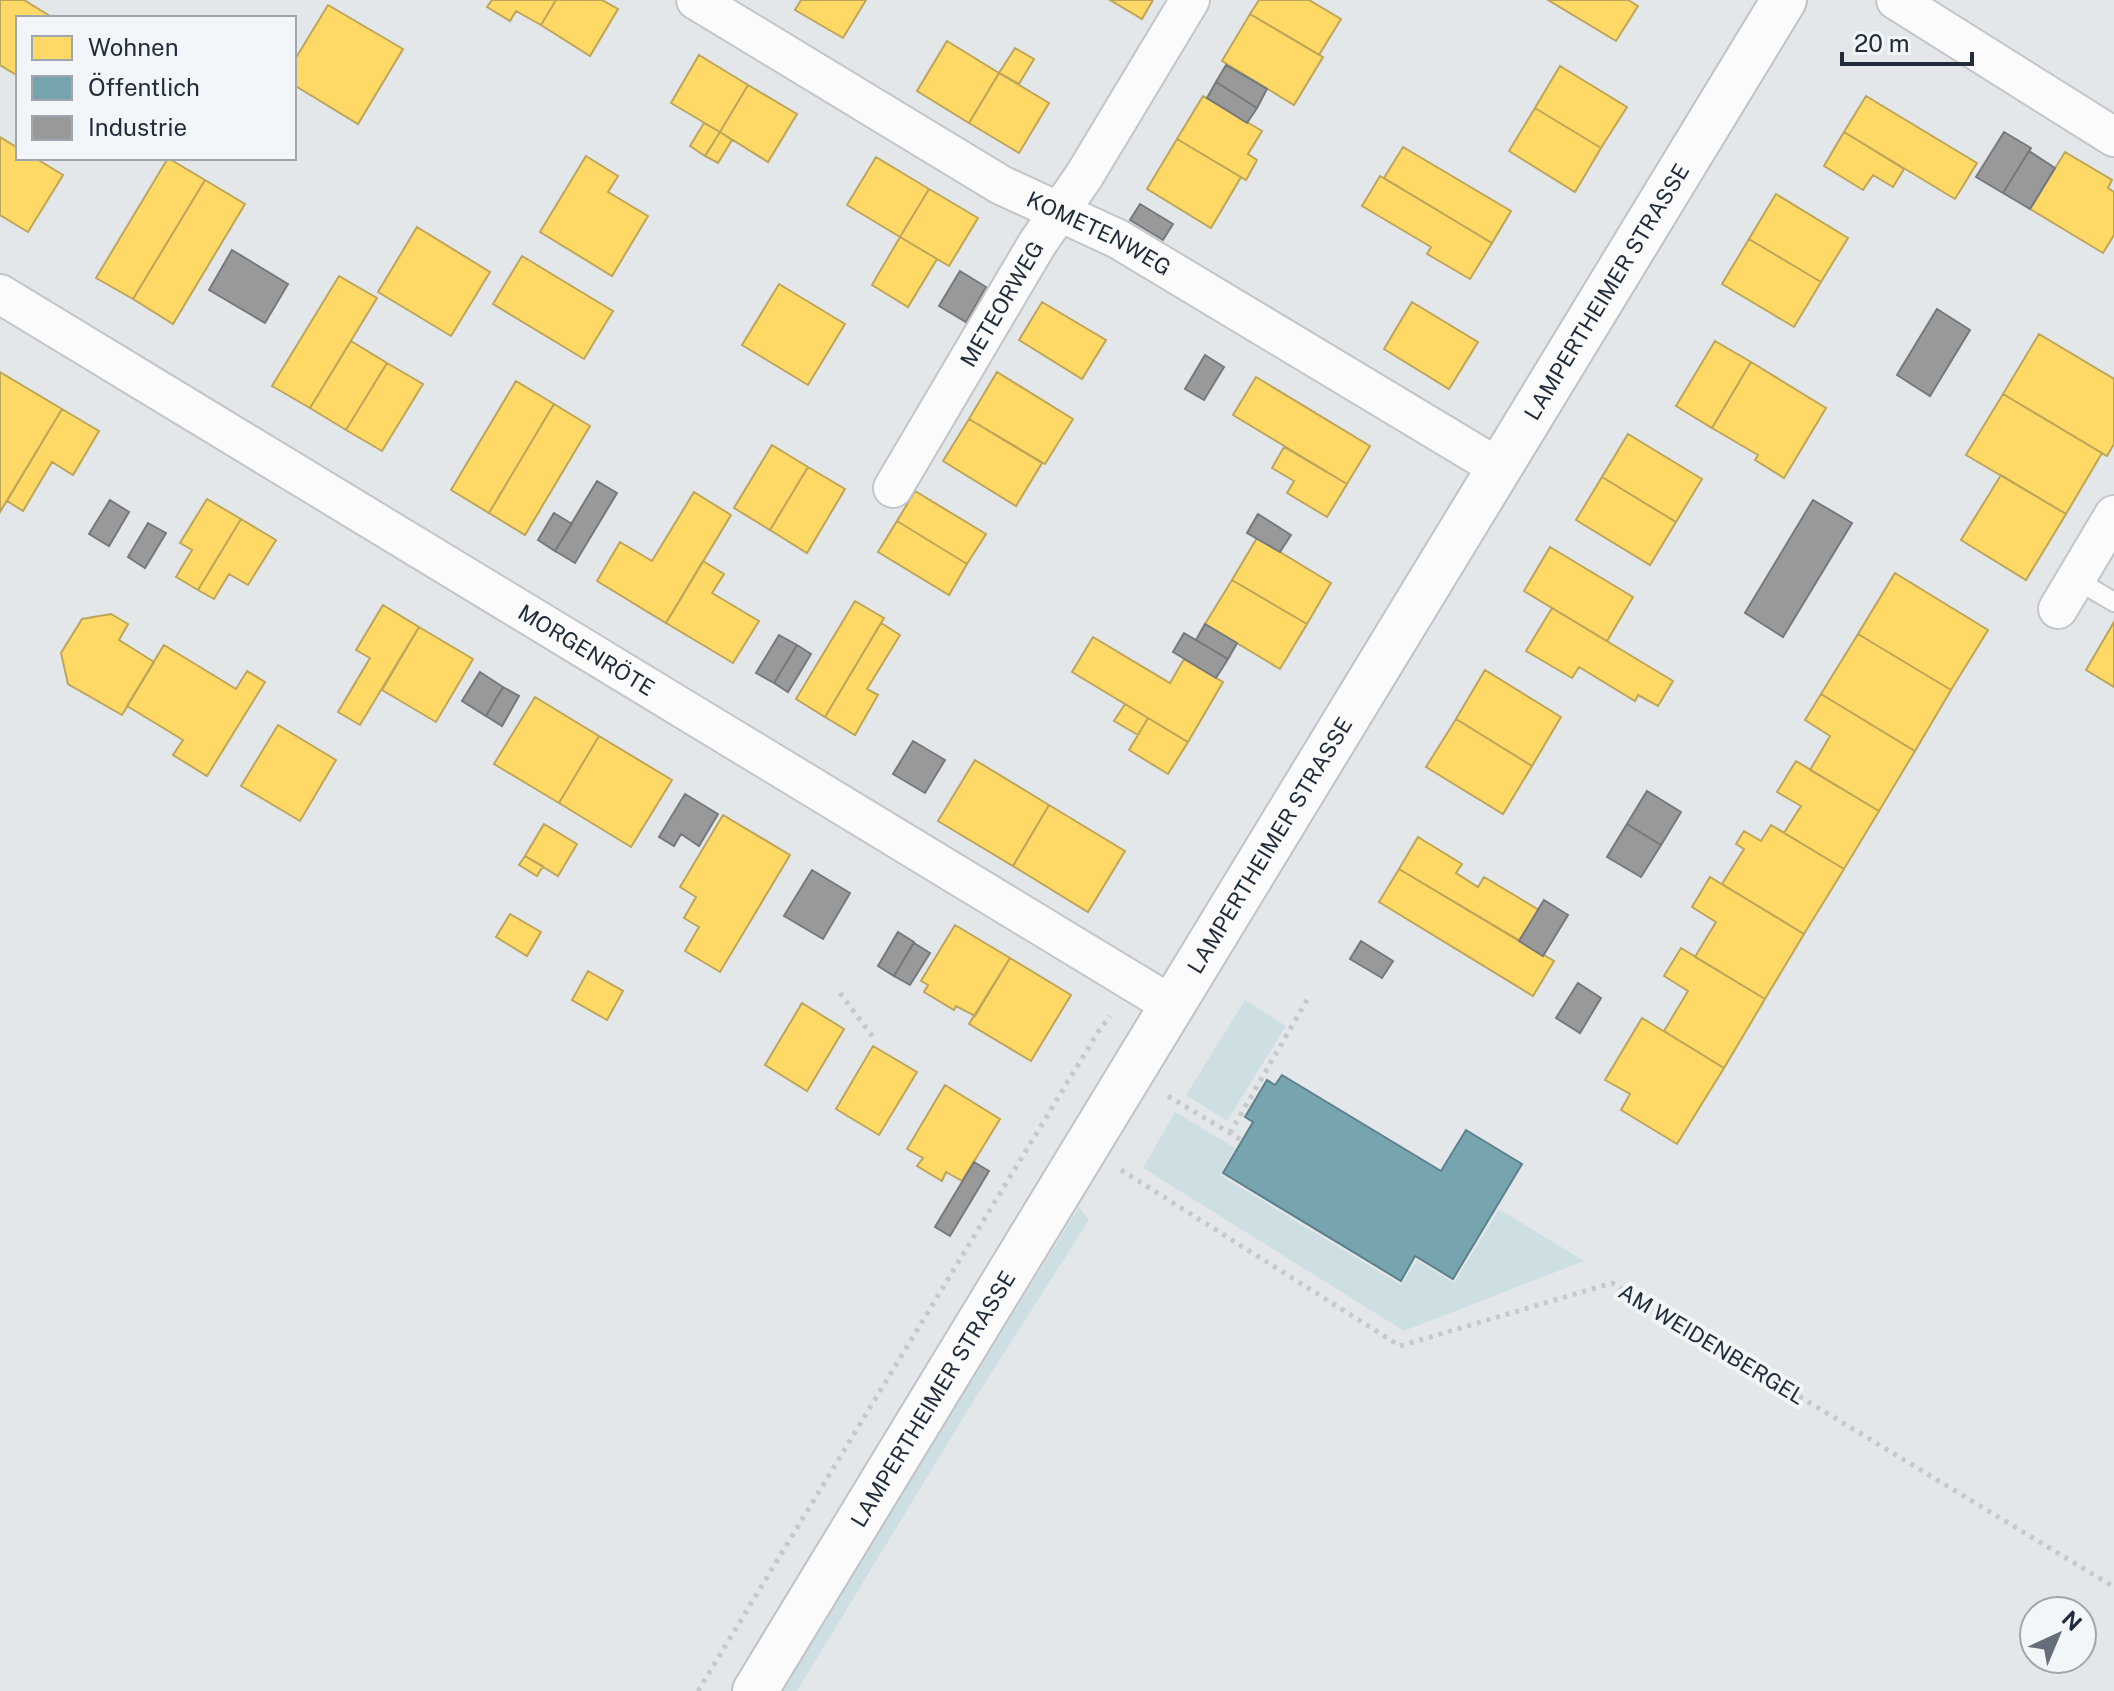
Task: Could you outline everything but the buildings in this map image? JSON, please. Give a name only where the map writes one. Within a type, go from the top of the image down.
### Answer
[{"type":"street","name":"KOMETENWEG","points":[[696,0],[1001,185],[1118,239],[1499,468]]},
{"type":"street","name":"METEORWEG","points":[[893,488],[1037,244],[1084,176],[1190,0]]},
{"type":"street","name":"LAMPERTHEIMER STRASSE","points":[[755,1691],[1784,0]]},
{"type":"street","points":[[1896,0],[2114,137]]},
{"type":"street","name":"MORGENRÖTE","points":[[0,294],[1173,1006]]},
{"type":"street","points":[[2066,594],[2114,515]]},
{"type":"lane","points":[[2066,594],[2114,602]]},
{"type":"path","points":[[698,1691],[1098,1032],[1135,982]]},
{"type":"path","points":[[840,993],[873,1037]]},
{"type":"path","points":[[1230,1133],[1307,1000]]},
{"type":"path","points":[[1164,1094],[1243,1141]]},
{"type":"path","name":"AM WEIDENBERGEL","points":[[1085,1150],[1125,1171],[1400,1346],[1612,1283],[2114,1587]]},
{"type":"shaded area","points":[[1245,1000],[1286,1026],[1227,1121],[1186,1095]]},
{"type":"shaded area","points":[[1175,1112],[1235,1148],[1220,1175],[1401,1285],[1417,1260],[1454,1283],[1499,1209],[1584,1261],[1404,1331],[1143,1168]]},
{"type":"shaded area","points":[[1079,1207],[1089,1220],[974,1400],[797,1691],[781,1691]]}]
